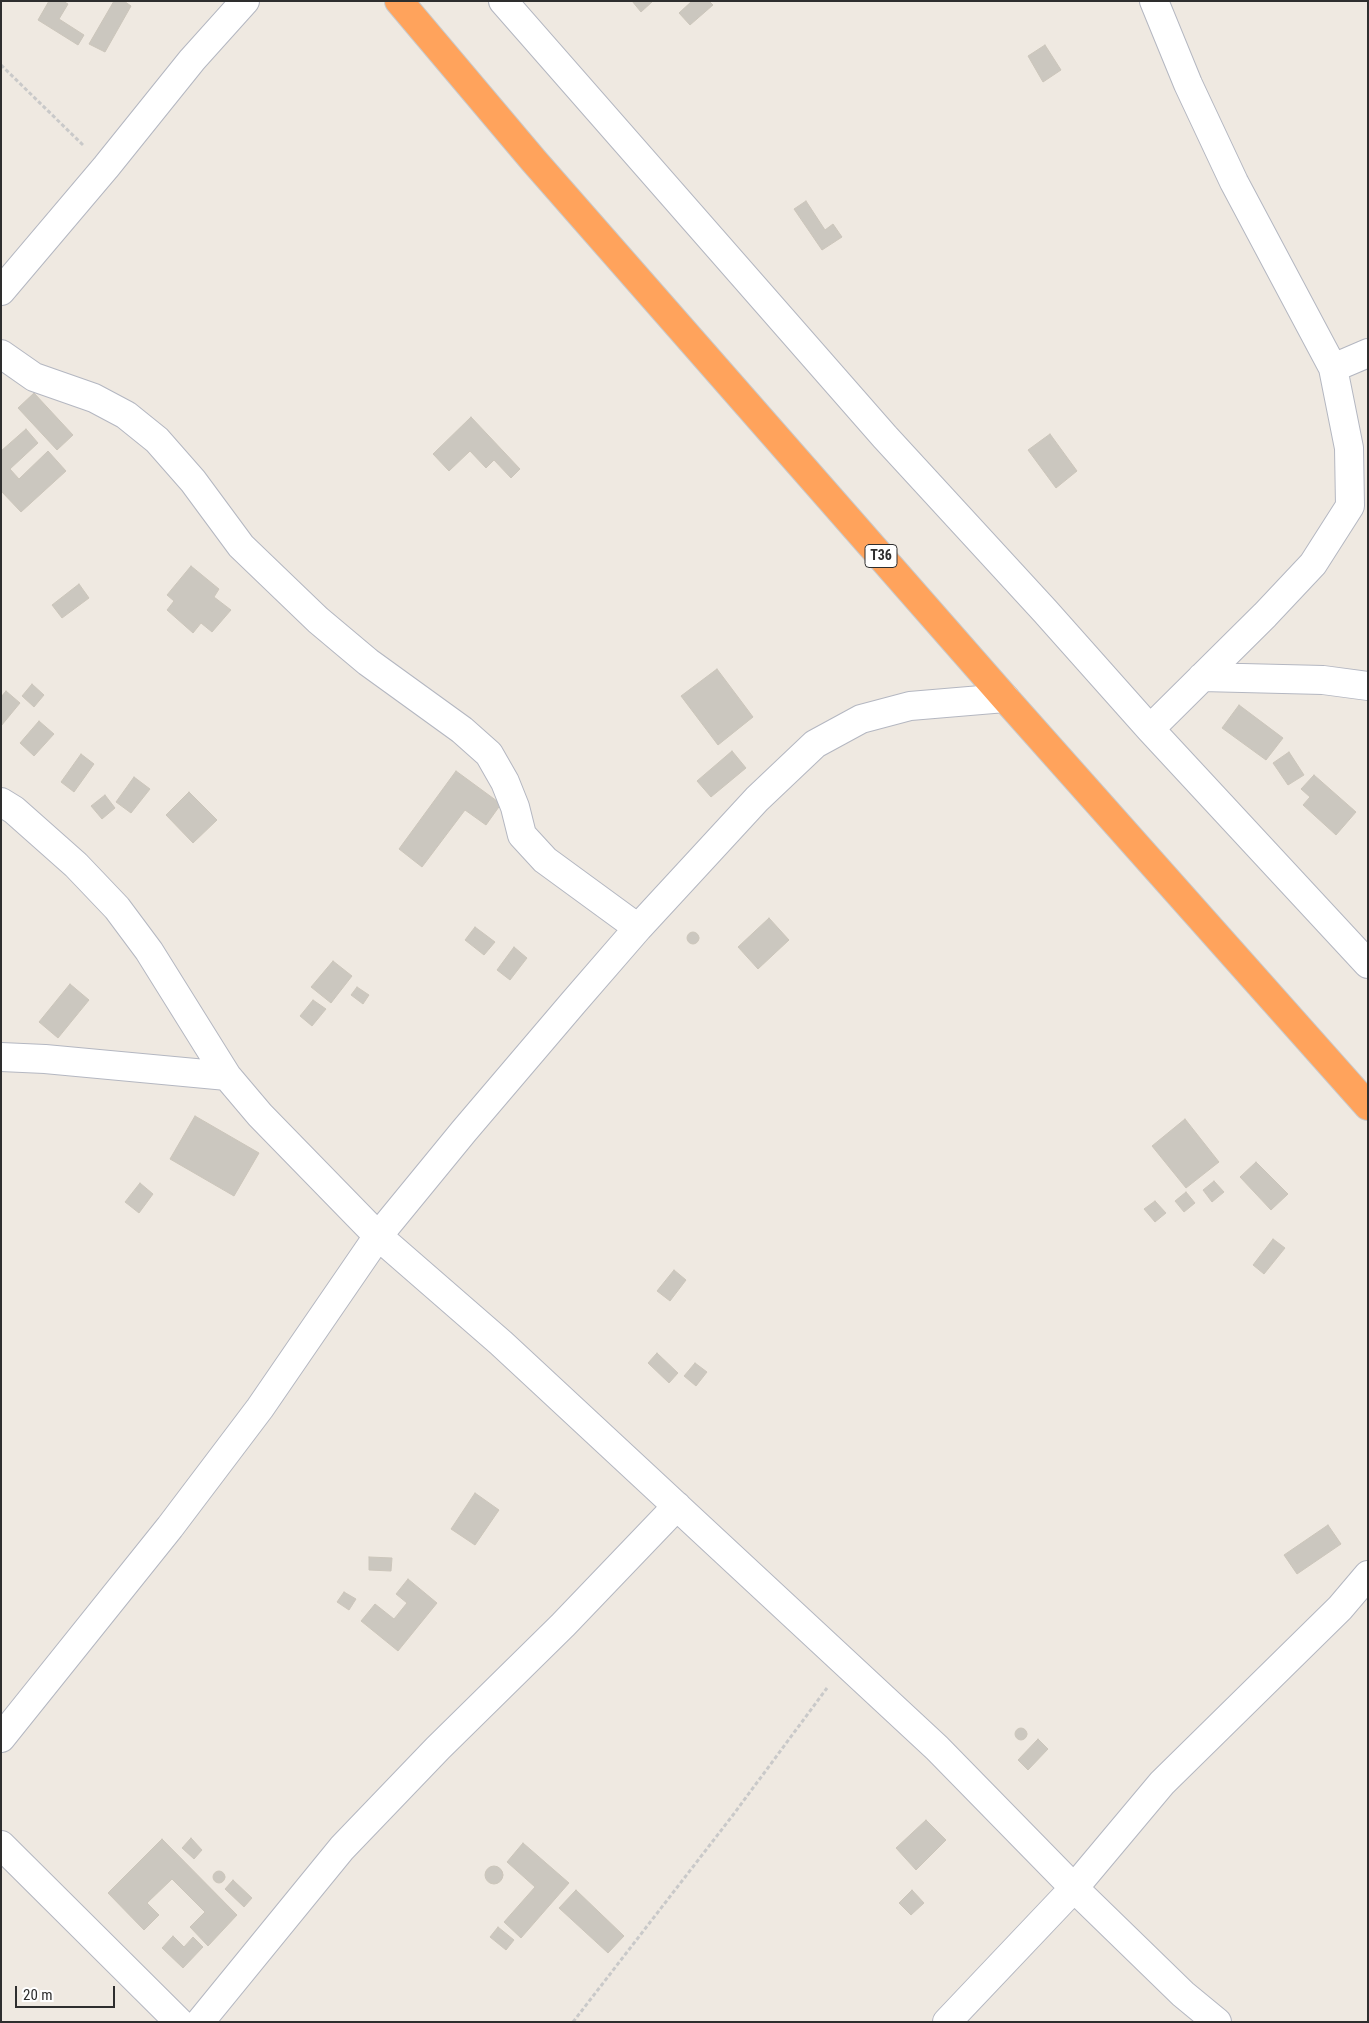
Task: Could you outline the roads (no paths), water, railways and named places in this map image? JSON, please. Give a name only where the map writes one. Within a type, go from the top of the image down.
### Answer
[{"type":"highway","name":"T36","points":[[399,1],[534,161],[1005,698],[1368,1106]]},
{"type":"street","points":[[1,291],[106,167],[192,60],[245,1]]},
{"type":"street","points":[[503,1],[885,437],[1045,611],[1150,729],[1368,964]]},
{"type":"street","points":[[1150,729],[1265,615],[1313,564],[1359,510],[1333,368],[1234,182],[1188,84],[1154,1]]},
{"type":"street","points":[[1333,368],[1368,353]]},
{"type":"street","points":[[1,354],[34,378],[94,398],[126,415],[157,440],[193,481],[242,546],[318,620],[368,662],[462,730],[489,754],[506,782],[516,807],[522,835],[545,860],[638,928]]},
{"type":"street","points":[[1202,677],[1323,680],[1368,686]]},
{"type":"street","points":[[1,1738],[170,1527],[260,1408],[378,1236],[464,1131],[638,928],[756,800],[816,744],[861,719],[910,706],[1005,698]]},
{"type":"street","points":[[1,802],[14,810],[76,865],[118,908],[149,951],[227,1076],[260,1115],[378,1236],[500,1343],[845,1662],[936,1748],[1074,1888],[1183,1994],[1217,2022]]},
{"type":"street","points":[[1,1058],[45,1059],[227,1076]]},
{"type":"street","points":[[200,2022],[342,1848],[438,1748],[563,1625],[677,1506]]},
{"type":"street","points":[[947,2022],[1074,1888],[1162,1783],[1340,1608],[1368,1575]]},
{"type":"street","points":[[1,1845],[178,2022]]}]
